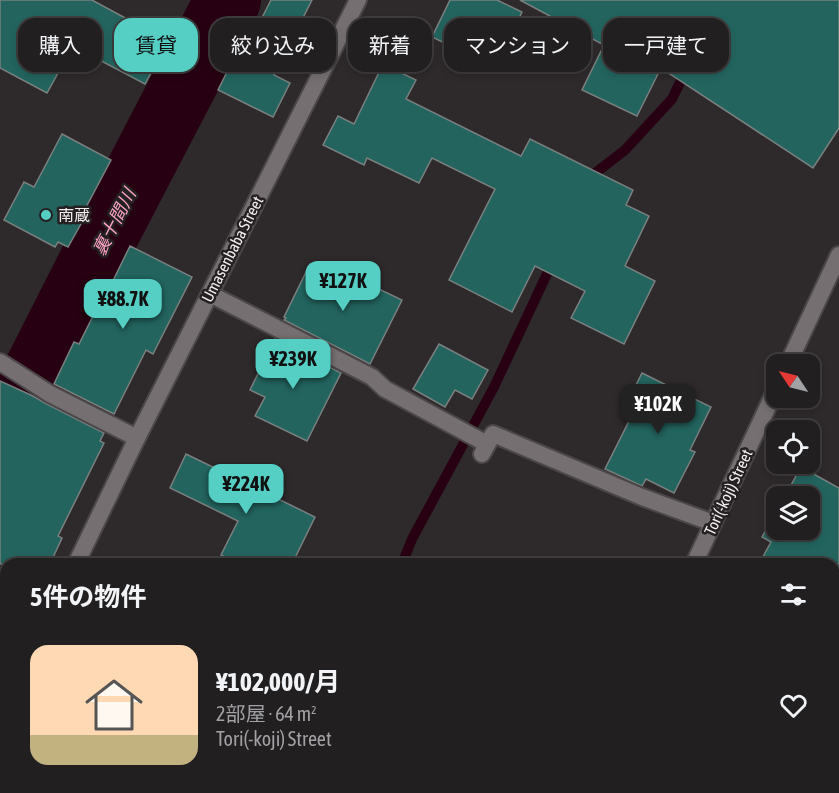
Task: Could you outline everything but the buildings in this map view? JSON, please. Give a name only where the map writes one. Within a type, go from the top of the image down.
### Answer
[{"type":"street","name":"Umasenbaba Street","points":[[79,558],[358,0]]},
{"type":"street","points":[[793,354],[839,255]]},
{"type":"street","points":[[210,294],[372,377],[384,389],[456,427],[485,449],[493,434],[642,497],[713,523]]},
{"type":"street","points":[[7,367],[50,394],[137,438]]},
{"type":"street","name":"Tori(-koji) Street","points":[[697,558],[767,408]]},
{"type":"waterway","name":"裏十間川","points":[[0,443],[228,0]]},
{"type":"waterway","points":[[590,182],[594,174],[625,150],[672,99],[685,72]]},
{"type":"waterway","points":[[404,558],[412,539],[494,387],[553,261]]},
{"type":"place","name":"南蔵","points":[[46,215]]}]
